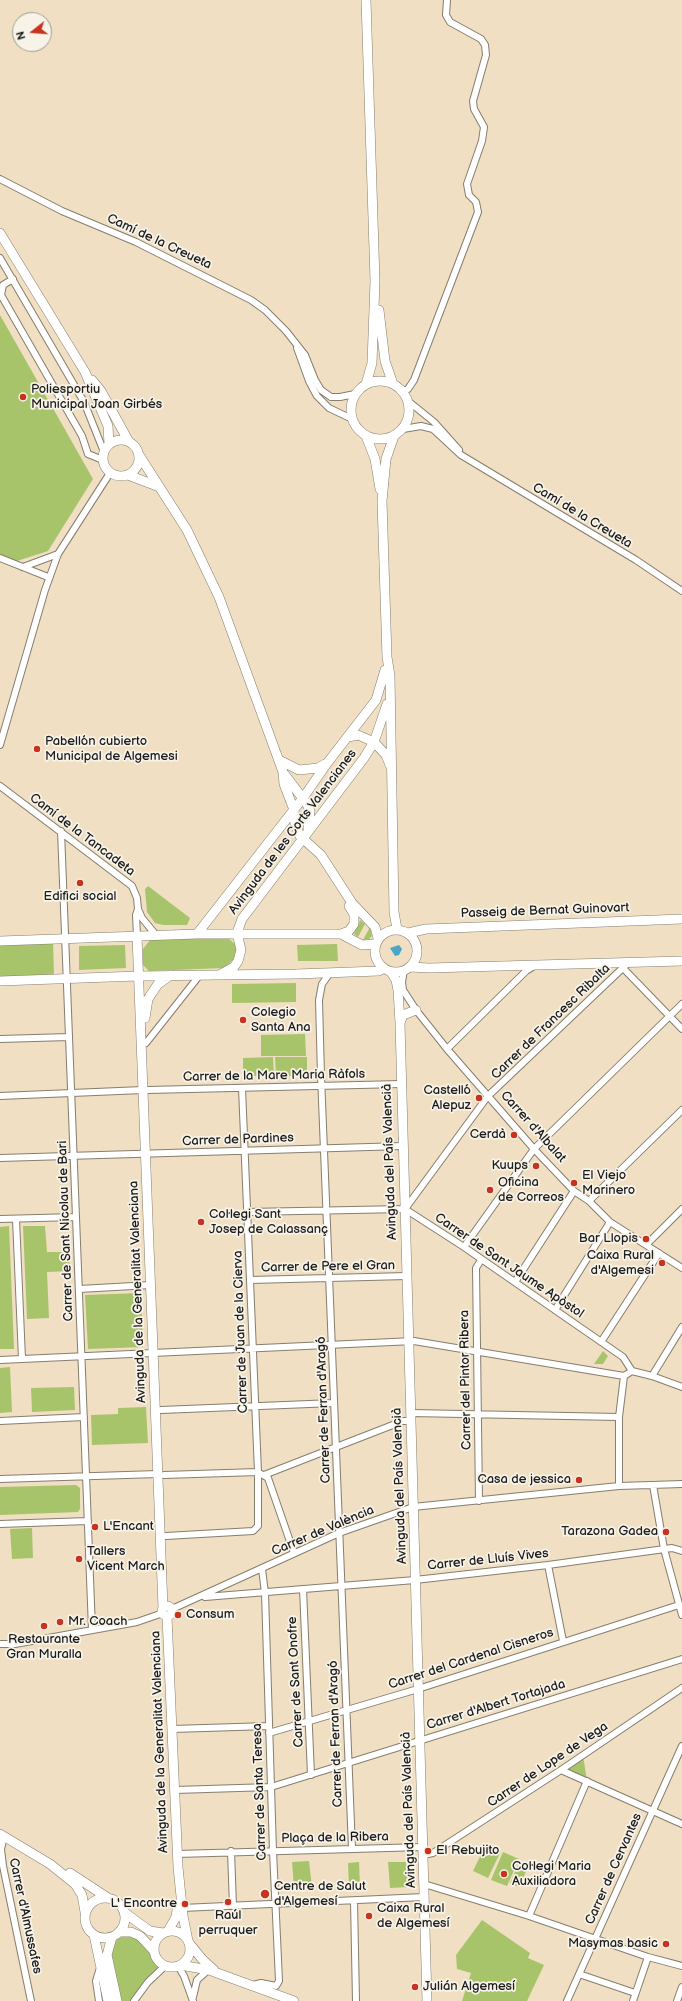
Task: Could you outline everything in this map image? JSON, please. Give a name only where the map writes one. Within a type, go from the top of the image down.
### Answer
[{"type":"street","points":[[366,0],[375,281],[373,357],[371,371],[366,384],[355,394],[351,407],[352,419],[357,429],[366,436],[377,440],[394,436],[403,429],[409,413],[408,402],[402,391],[393,384],[382,381],[366,384]]},
{"type":"street","points":[[402,391],[408,389],[414,380],[478,212],[476,202],[469,195],[466,184],[482,141],[484,127],[474,109],[473,101],[486,55],[485,45],[481,39],[450,22],[446,15],[447,0]]},
{"type":"street","name":"Camí de la Creueta","points":[[0,179],[62,210],[136,242],[251,300],[279,323],[305,355],[315,380],[321,390],[331,397],[340,398],[355,394]]},
{"type":"street","points":[[0,233],[84,372],[108,426],[105,452],[107,469],[110,473],[122,476],[128,475],[157,486]]},
{"type":"street","points":[[0,258],[84,402],[105,452]]},
{"type":"street","points":[[13,279],[3,285],[1,295],[82,436],[88,454],[105,452],[119,440],[129,442],[134,445],[138,455],[157,486],[176,510],[205,564],[233,632],[283,772],[303,798],[310,812],[308,831]]},
{"type":"street","points":[[375,281],[385,361],[393,384]]},
{"type":"street","name":"Camí de la Creueta","points":[[295,343],[309,381],[317,396],[329,408],[352,419]]},
{"type":"street","points":[[84,372],[101,391],[129,442]]},
{"type":"street","name":"Camí de la Creueta","points":[[408,402],[434,422],[470,461]]},
{"type":"street","name":"Camí de la Creueta","points":[[403,429],[421,426],[433,429],[461,455],[470,461],[636,560],[682,591]]},
{"type":"street","points":[[366,436],[375,459],[382,501]]},
{"type":"street","points":[[394,436],[386,459],[382,501],[387,657],[390,676],[389,693],[394,912],[397,929]]},
{"type":"street","points":[[128,475],[137,467],[138,455]]},
{"type":"street","points":[[0,745],[48,577],[58,554],[110,473]]},
{"type":"street","points":[[23,567],[58,554]]},
{"type":"street","points":[[0,558],[48,577]]},
{"type":"street","name":"Avinguda de les Corts Valencianes","points":[[197,934],[294,810],[328,762],[376,700],[385,676],[387,657]]},
{"type":"street","name":"Avinguda de les Corts Valencianes","points":[[216,976],[234,967],[238,961],[241,950],[237,934],[242,919],[303,840],[308,831],[364,758],[374,742],[389,693]]},
{"type":"street","points":[[348,737],[358,735],[374,742],[386,755],[391,769]]},
{"type":"street","points":[[278,760],[299,770],[318,768],[328,762]]},
{"type":"street","points":[[283,772],[284,784],[294,810],[297,831],[303,840],[321,855],[352,903],[375,928],[377,941],[376,958],[387,970]]},
{"type":"street","name":"Camí de la Tancadeta","points":[[0,786],[132,886],[142,918],[156,935]]},
{"type":"street","name":"Carrer de Sant Nicolau de Bari","points":[[60,831],[92,1629]]},
{"type":"street","points":[[0,941],[197,934],[341,934],[349,931],[353,927],[355,918],[339,890],[330,870]]},
{"type":"street","name":"Camí de la Tancadeta","points":[[137,936],[136,915],[138,909]]},
{"type":"street","name":"Passeig de Bernat Guinovart","points":[[408,933],[433,929],[682,919]]},
{"type":"street","points":[[341,934],[362,945],[377,941],[383,933],[397,929],[408,933],[416,943],[417,950],[414,962],[407,969]]},
{"type":"street","points":[[137,936],[138,976]]},
{"type":"street","points":[[0,981],[171,975],[216,976],[330,973],[535,965],[625,966],[682,961]]},
{"type":"street","points":[[447,1049],[535,965]]},
{"type":"street","points":[[625,966],[682,1029]]},
{"type":"street","name":"Carrer de Francesc Ribalta","points":[[405,1209],[488,1096],[625,966]]},
{"type":"street","name":"Carrer d'Albalat","points":[[407,969],[402,982],[403,990],[416,1010],[447,1049],[534,1149],[574,1191],[589,1201],[610,1222],[682,1268]]},
{"type":"street","name":"Avinguda del País Valencià","points":[[387,970],[396,980],[400,1023],[427,2001]]},
{"type":"street","name":"Carrer de Ferran d'Aragó","points":[[330,973],[322,984],[319,1000],[352,1849]]},
{"type":"street","name":"Avinguda de la Generalitat Valenciana","points":[[145,1090],[145,1009],[148,999],[158,984],[171,975]]},
{"type":"street","name":"Avinguda de la Generalitat Valenciana","points":[[138,976],[148,1154],[177,1854],[182,1908],[189,1942]]},
{"type":"street","points":[[146,1043],[199,976]]},
{"type":"street","points":[[464,1247],[534,1149],[682,1004]]},
{"type":"street","points":[[400,1023],[403,1016],[416,1010]]},
{"type":"street","points":[[0,1039],[69,1037]]},
{"type":"street","name":"Carrer de la Mare Maria Ràfols","points":[[0,1096],[71,1092],[401,1084]]},
{"type":"street","name":"Carrer de Juan de la Cierva","points":[[166,1536],[253,1531],[258,1528],[261,1473],[253,1349],[242,1088]]},
{"type":"street","points":[[589,1201],[682,1110]]},
{"type":"street","name":"Carrer de Pardines","points":[[0,1158],[403,1146]]},
{"type":"street","name":"Avinguda de la Generalitat Valenciana","points":[[148,1154],[150,1285],[161,1410],[161,1474],[166,1536],[167,1611]]},
{"type":"street","points":[[515,1282],[574,1191]]},
{"type":"street","points":[[247,1212],[405,1209]]},
{"type":"street","name":"Carrer de Sant Jaume Apòstol","points":[[405,1209],[464,1247],[601,1342],[623,1358],[632,1371]]},
{"type":"street","points":[[646,1245],[682,1209]]},
{"type":"street","points":[[0,1219],[76,1217]]},
{"type":"street","points":[[16,1219],[22,1359]]},
{"type":"street","points":[[555,1310],[610,1222]]},
{"type":"street","points":[[601,1342],[660,1253]]},
{"type":"street","name":"Carrer del Pintor Ribera","points":[[479,1501],[476,1268],[481,1260]]},
{"type":"street","name":"Carrer de Pere el Gran","points":[[250,1280],[406,1276]]},
{"type":"street","points":[[79,1289],[150,1285]]},
{"type":"street","points":[[652,1376],[682,1327]]},
{"type":"street","points":[[0,1360],[409,1342],[624,1376],[632,1371],[652,1376],[682,1387]]},
{"type":"street","points":[[619,1486],[619,1417],[624,1376]]},
{"type":"street","points":[[161,1410],[334,1403]]},
{"type":"street","points":[[0,1479],[161,1474],[261,1473],[336,1447],[411,1417],[479,1414],[619,1417]]},
{"type":"street","points":[[0,1421],[84,1417]]},
{"type":"street","points":[[261,1473],[268,1478],[294,1553]]},
{"type":"street","name":"Carrer de València","points":[[0,1644],[15,1644],[136,1622],[200,1597],[339,1533],[413,1507],[619,1486],[682,1484]]},
{"type":"street","points":[[653,1485],[664,1549],[682,1615]]},
{"type":"street","points":[[0,1524],[88,1521]]},
{"type":"street","name":"Carrer de Lluís Vives","points":[[200,1597],[415,1580],[548,1565],[672,1548],[682,1551]]},
{"type":"street","points":[[548,1565],[563,1641]]},
{"type":"street","name":"Carrer de Santa Teresa","points":[[249,1986],[261,1983],[276,1986],[279,1980],[273,1851],[265,1592],[262,1569]]},
{"type":"street","name":"Carrer de Sant Onofre","points":[[303,1589],[311,1775]]},
{"type":"street","name":"Carrer del Cardenal Cisneros","points":[[269,1733],[308,1720],[418,1689],[563,1641],[679,1605]]},
{"type":"street","name":"Carrer d'Albert Tortajada","points":[[175,1790],[271,1787],[682,1659]]},
{"type":"street","name":"Carrer de Lope de Vega","points":[[423,1851],[433,1853],[562,1770],[682,1688]]},
{"type":"street","points":[[172,1729],[269,1726]]},
{"type":"street","name":"Carrer de Cervantes","points":[[567,2001],[682,1746]]},
{"type":"street","points":[[562,1770],[682,1824]]},
{"type":"street","points":[[529,1916],[587,1781]]},
{"type":"street","points":[[2,1835],[50,1864],[71,1880],[79,1889],[84,1901],[85,1924],[94,1935],[100,1938],[130,1932],[140,1936],[154,1951],[158,1960],[165,1966],[179,1966],[213,1971],[271,1997],[294,2001]]},
{"type":"street","name":"Carrer d'Almussafes","points":[[2,1835],[2,1866],[32,2001]]},
{"type":"street","name":"Plaça de la Ribera","points":[[177,1854],[231,1851],[352,1849],[423,1851]]},
{"type":"street","points":[[231,1851],[233,1906]]},
{"type":"street","points":[[50,1864],[60,1867],[108,1898],[119,1903],[125,1913],[150,1931],[180,1933],[213,1971]]},
{"type":"street","name":"Avinguda de la Generalitat Valenciana","points":[[166,1932],[175,1921],[177,1913],[178,1867]]},
{"type":"street","points":[[424,1884],[529,1916],[648,1957],[682,1966]]},
{"type":"street","points":[[182,1908],[424,1897]]},
{"type":"street","points":[[85,1914],[93,1901],[108,1898]]},
{"type":"street","points":[[354,1901],[356,2001]]},
{"type":"street","points":[[117,2001],[107,1955],[116,1934],[124,1923],[125,1913]]},
{"type":"street","points":[[154,1951],[157,1939],[166,1932]]},
{"type":"street","points":[[94,1935],[108,2001]]},
{"type":"street","points":[[179,1966],[188,1957],[189,1942]]},
{"type":"street","points":[[633,2001],[648,1957]]},
{"type":"street","points":[[99,2001],[96,1981],[100,1966]]},
{"type":"street","points":[[134,2001],[148,1982],[165,1966]]},
{"type":"street","points":[[179,1966],[193,2001]]},
{"type":"street","points":[[193,2001],[194,1988],[201,1974],[213,1971]]},
{"type":"street","points":[[579,1974],[635,1994]]},
{"type":"street","points":[[677,2001],[682,1987]]},
{"type":"green space","name":"Poliesportiu Municipal Joan Girbés","points":[[0,315],[93,479],[48,551],[17,561],[0,555]]},
{"type":"green space","points":[[148,886],[190,918],[187,925],[163,925],[155,923],[147,912],[145,889]]},
{"type":"green space","points":[[360,920],[365,924],[358,937],[354,934]]},
{"type":"green space","points":[[370,927],[372,936],[369,939],[363,940]]},
{"type":"green space","points":[[227,937],[236,945],[236,955],[234,959],[224,968],[149,971],[143,965],[143,949],[150,940]]},
{"type":"green space","points":[[53,941],[54,976],[0,978],[0,943]]},
{"type":"green space","points":[[337,944],[338,961],[298,961],[297,945]]},
{"type":"green space","points":[[125,945],[126,968],[79,970],[79,946]]},
{"type":"green space","points":[[296,983],[296,1002],[232,1003],[232,984]]},
{"type":"green space","points":[[305,1034],[306,1056],[261,1056],[261,1035]]},
{"type":"green space","points":[[273,1057],[274,1076],[243,1076],[243,1058]]},
{"type":"green space","points":[[275,1057],[307,1057],[307,1076],[276,1076]]},
{"type":"green space","points":[[9,1226],[14,1349],[0,1349],[0,1227]]},
{"type":"green space","points":[[23,1226],[45,1226],[47,1252],[69,1252],[70,1271],[47,1272],[49,1318],[27,1319]]},
{"type":"green space","points":[[141,1293],[143,1347],[88,1349],[85,1295]]},
{"type":"green space","points":[[603,1351],[608,1356],[603,1364],[594,1364]]},
{"type":"green space","points":[[10,1367],[12,1412],[0,1413],[0,1368]]},
{"type":"green space","points":[[74,1387],[75,1410],[32,1412],[31,1388]]},
{"type":"green space","points":[[146,1407],[148,1443],[92,1445],[91,1415],[118,1414],[118,1408]]},
{"type":"green space","points":[[76,1485],[80,1488],[80,1509],[78,1512],[0,1515],[0,1487]]},
{"type":"green space","points":[[32,1528],[33,1558],[12,1559],[10,1529]]},
{"type":"green space","points":[[583,1755],[587,1781],[562,1770]]},
{"type":"green space","points":[[486,1844],[501,1851],[488,1878],[473,1871]]},
{"type":"green space","points":[[503,1852],[519,1859],[507,1886],[491,1880]]},
{"type":"green space","points":[[309,1861],[312,1887],[294,1888],[292,1862]]},
{"type":"green space","points":[[359,1862],[360,1887],[349,1887],[348,1863]]},
{"type":"green space","points":[[388,1862],[406,1862],[409,1887],[390,1888]]},
{"type":"green space","points":[[519,1863],[528,1867],[519,1887],[510,1883]]},
{"type":"green space","points":[[482,1920],[530,1953],[528,1958],[544,1965],[527,2001],[462,2001],[471,1973],[457,1969],[456,1955]]},
{"type":"green space","points":[[123,1936],[136,1938],[143,1944],[158,1967],[131,2001],[121,2001],[111,1951],[116,1941]]},
{"type":"water","points":[[399,945],[402,949],[399,955],[395,956],[390,948]]},
{"type":"place","name":"Poliesportiu Municipal Joan Girbés","points":[[23,397]]},
{"type":"place","name":"Pabellón cubierto Municipal de Algemesi","points":[[37,749]]},
{"type":"place","name":"Edifici social","points":[[80,883]]},
{"type":"place","name":"Colegio Santa Ana","points":[[243,1020]]},
{"type":"place","name":"Castelló Alepuz","points":[[479,1098]]},
{"type":"place","name":"Cerdà","points":[[514,1135]]},
{"type":"place","name":"Kuups","points":[[536,1166]]},
{"type":"place","name":"El Viejo Marinero","points":[[574,1183]]},
{"type":"place","name":"Oficina de Correos","points":[[490,1190]]},
{"type":"place","name":"Col·legi Sant Josep de Calassanç","points":[[201,1222]]},
{"type":"place","name":"Bar Llopis","points":[[646,1239]]},
{"type":"place","name":"Caixa Rural d'Algemesi","points":[[662,1263]]},
{"type":"place","name":"Casa de jessica","points":[[579,1480]]},
{"type":"place","name":"L'Encant","points":[[95,1527]]},
{"type":"place","name":"Tarazona Gadea","points":[[666,1532]]},
{"type":"place","name":"Tallers Vicent March","points":[[79,1559]]},
{"type":"place","name":"Consum","points":[[178,1615]]},
{"type":"place","name":"Mr. Coach","points":[[60,1622]]},
{"type":"place","name":"Restaurante Gran Muralla","points":[[44,1626]]},
{"type":"place","name":"El Rebujito","points":[[428,1851]]},
{"type":"place","name":"Col·legi Maria Auxiliadora","points":[[504,1874]]},
{"type":"place","name":"Centre de Salut d'Algemesí","points":[[265,1894]]},
{"type":"place","name":"Raúl perruquer","points":[[228,1902]]},
{"type":"place","name":"L' Encontre","points":[[185,1904]]},
{"type":"place","name":"Caixa Rural de Algemesí","points":[[369,1916]]},
{"type":"place","name":"Masymas basic","points":[[666,1944]]},
{"type":"place","name":"Julián Algemesí","points":[[415,1987]]}]
